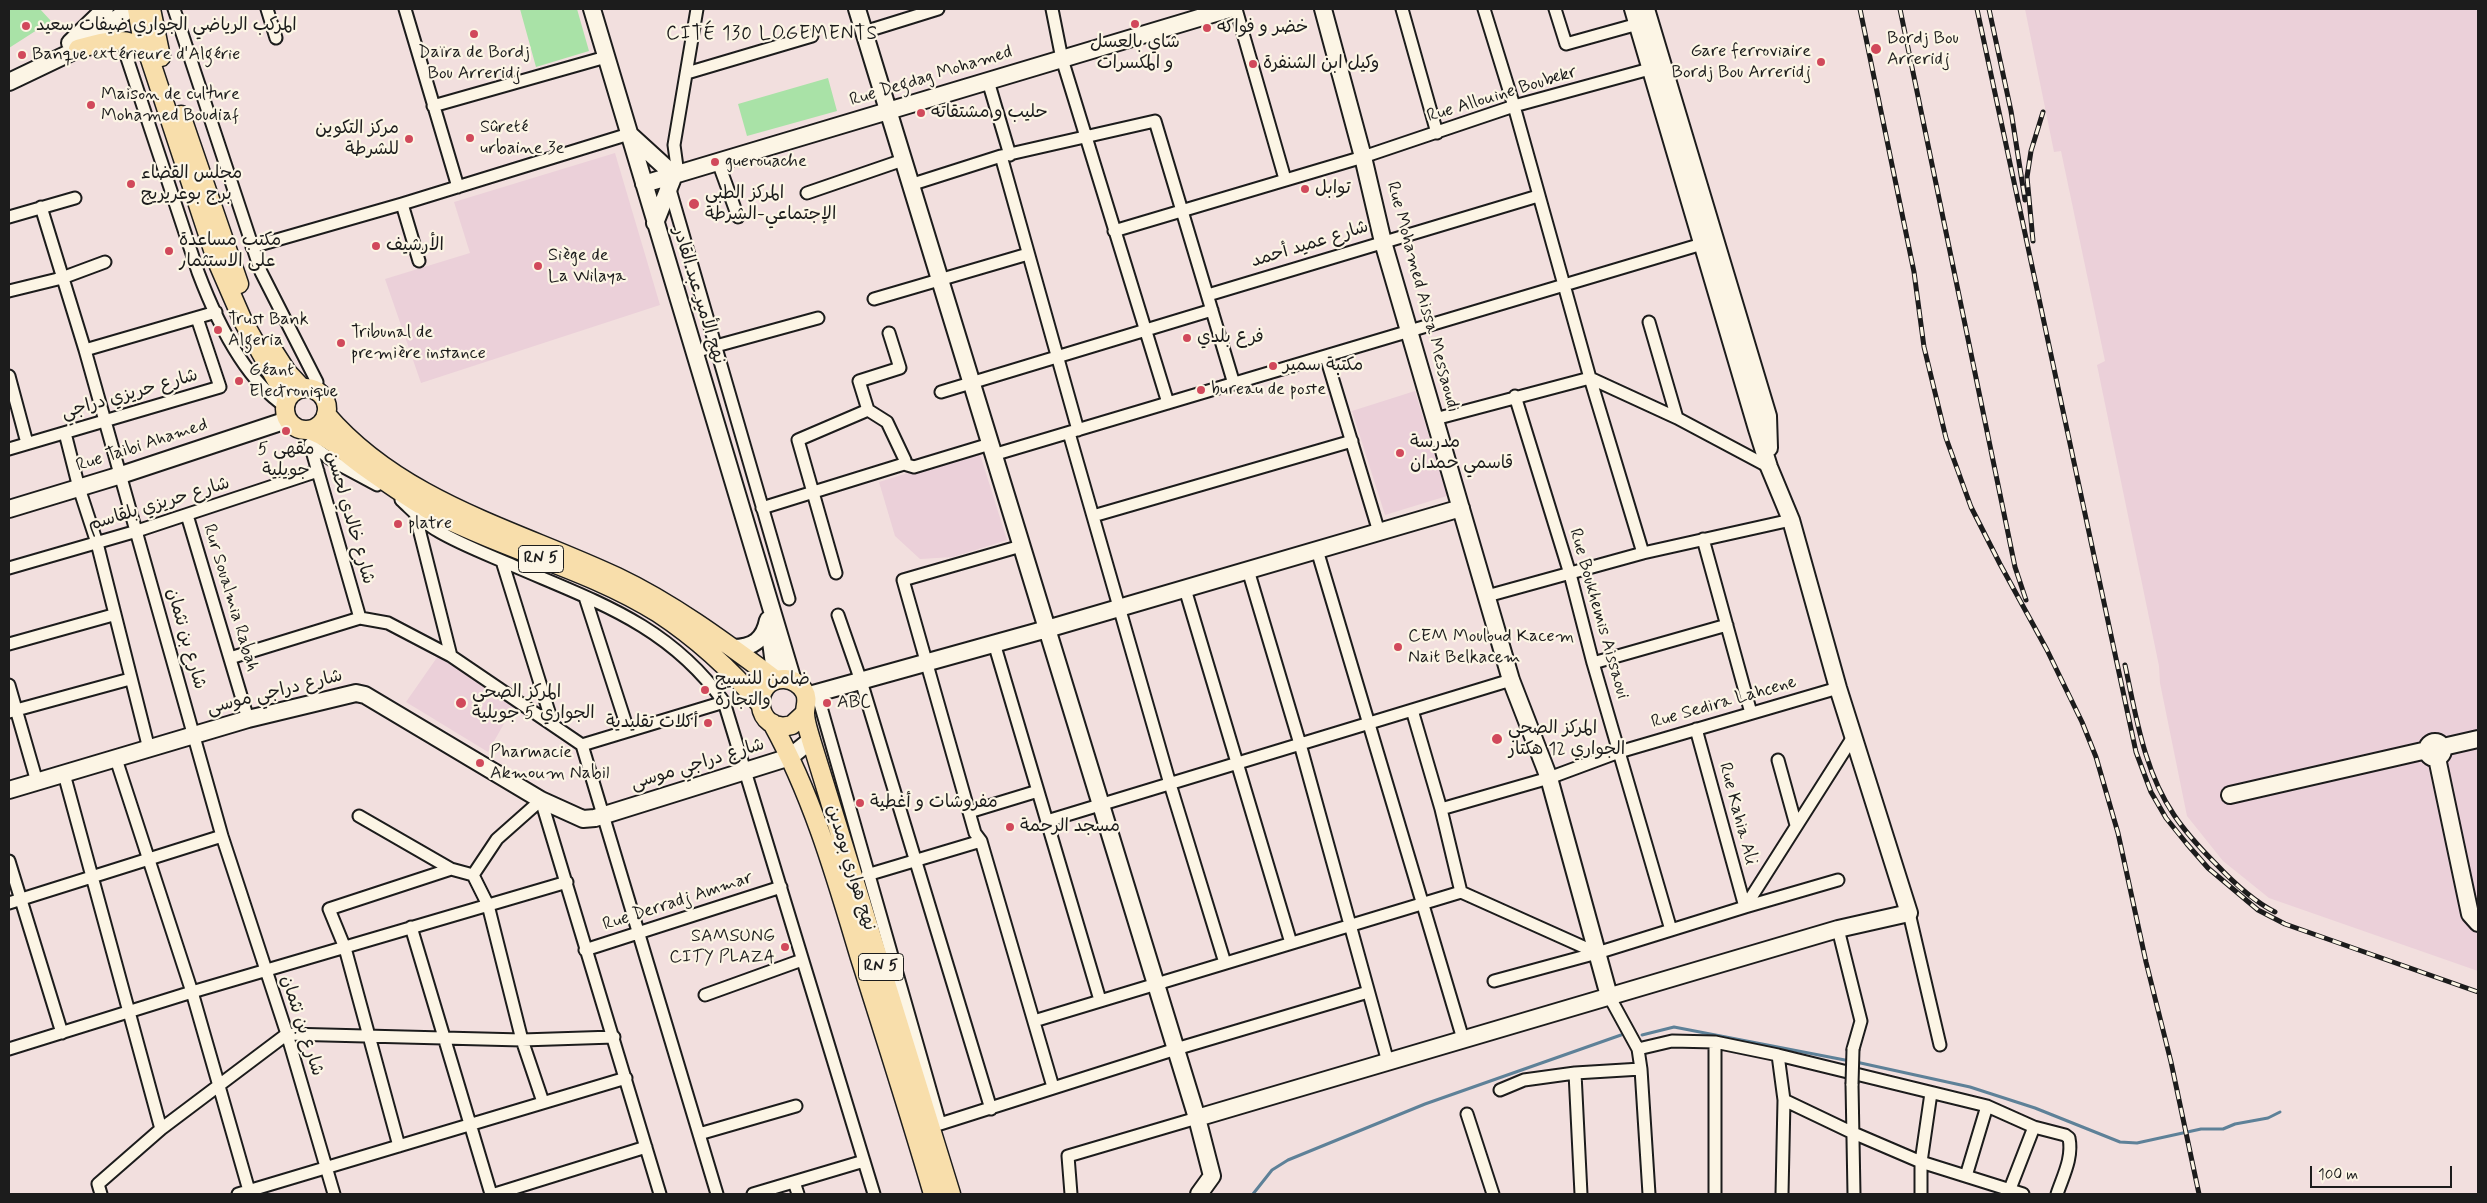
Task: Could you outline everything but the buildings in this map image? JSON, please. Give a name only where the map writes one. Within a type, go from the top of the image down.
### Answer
[{"type":"main road","points":[[137,9],[148,51],[196,178],[246,301],[279,361],[308,389],[324,400],[326,414],[320,424],[307,435],[292,426],[287,408],[236,307],[216,259],[196,178],[164,68],[151,9]]},
{"type":"main road","points":[[78,49],[110,40],[121,40],[134,43],[148,51]]},
{"type":"main road","points":[[287,408],[294,392],[308,389]]},
{"type":"main road","name":"RN 5","points":[[326,414],[357,446],[413,486],[473,516],[580,560],[638,588],[784,681]]},
{"type":"main road","name":"RN 5","points":[[307,435],[329,439],[413,501],[437,514],[476,533],[610,588],[658,613],[710,654],[760,704]]},
{"type":"main road","points":[[784,681],[801,687],[809,700],[799,721],[791,725],[780,726],[772,723],[763,714],[760,704],[764,689],[784,681]]},
{"type":"main road","name":"نهج هواري بومدين","points":[[809,700],[811,740],[930,1153],[934,1194]]},
{"type":"main road","name":"نهج هواري بومدين","points":[[772,723],[790,757],[813,812],[930,1153],[951,1194]]},
{"type":"street","points":[[57,58],[105,9]]},
{"type":"street","points":[[9,82],[78,49],[129,9]]},
{"type":"street","points":[[174,9],[252,247],[276,302],[317,382],[308,389]]},
{"type":"street","points":[[267,9],[276,38]]},
{"type":"street","points":[[405,9],[458,187]]},
{"type":"street","name":"نهج الأمير عبد القادر","points":[[592,9],[766,594],[784,681]]},
{"type":"street","points":[[697,9],[674,145],[674,178],[716,346],[789,599]]},
{"type":"street","points":[[857,9],[1197,1118],[1212,1176],[1198,1194]]},
{"type":"street","points":[[864,32],[938,9]]},
{"type":"street","points":[[1052,9],[1062,59],[1168,404]]},
{"type":"street","name":"Rue Degdag Mohamed","points":[[644,184],[674,178],[718,162],[1229,9]]},
{"type":"street","points":[[1236,9],[1285,180]]},
{"type":"street","name":"Rue Mohamed Aissa Messaoudi","points":[[1323,9],[1363,157],[1383,242],[1409,332],[1511,680],[1548,778],[1609,996]]},
{"type":"street","points":[[1402,9],[1437,133]]},
{"type":"street","points":[[1484,9],[1514,106],[1590,378],[1643,552]]},
{"type":"street","points":[[1555,9],[1566,44],[1635,16],[1657,67],[1768,416],[1770,467]]},
{"type":"street","points":[[1646,9],[1657,67],[1702,244],[1770,467],[1791,520],[1838,688],[1909,913],[1940,1044]]},
{"type":"street","points":[[687,74],[812,36]]},
{"type":"street","points":[[121,40],[198,272],[216,312],[248,369],[264,389],[287,408]]},
{"type":"street","points":[[434,106],[606,57]]},
{"type":"street","name":"Rue Allouine Boubekr","points":[[1114,231],[1363,157],[1514,106],[1657,67]]},
{"type":"street","points":[[988,81],[1028,254],[1057,356],[1094,516],[1170,784],[1225,963]]},
{"type":"street","points":[[910,185],[1005,156],[1155,120],[1234,384]]},
{"type":"street","points":[[252,247],[402,204],[629,134],[674,178]]},
{"type":"street","points":[[807,193],[902,160]]},
{"type":"street","points":[[718,162],[738,217]]},
{"type":"street","points":[[170,186],[196,178]]},
{"type":"street","points":[[655,223],[674,178]]},
{"type":"street","name":"شارع عميد أحمد","points":[[1208,295],[1538,196]]},
{"type":"street","points":[[9,216],[75,198]]},
{"type":"street","points":[[402,204],[419,261]]},
{"type":"street","name":"شارع بن نثمان","points":[[41,207],[86,350],[222,836],[287,1034],[334,1194]]},
{"type":"street","points":[[762,508],[904,464],[914,467],[1073,431],[1702,244]]},
{"type":"street","points":[[874,299],[939,278],[1028,254]]},
{"type":"street","points":[[9,291],[62,278],[105,262]]},
{"type":"street","points":[[941,392],[1212,310]]},
{"type":"street","points":[[86,350],[216,312]]},
{"type":"street","name":"شارع حريزي دراجي","points":[[9,449],[220,387],[197,318]]},
{"type":"street","points":[[694,352],[818,318]]},
{"type":"street","points":[[1649,322],[1677,418]]},
{"type":"street","points":[[888,333],[900,368],[859,381],[868,410],[887,422],[906,460],[904,464]]},
{"type":"street","points":[[1326,357],[1379,532]]},
{"type":"street","points":[[9,376],[27,443]]},
{"type":"street","points":[[1435,419],[1514,396],[1590,378],[1677,418],[1770,467]]},
{"type":"street","name":"Rue Boukhemis Aissaoui","points":[[1514,396],[1570,574],[1593,663],[1671,930]]},
{"type":"street","name":"Rue Taibi Ahamed","points":[[9,509],[121,475],[287,408]]},
{"type":"street","points":[[836,573],[798,440],[868,410]]},
{"type":"street","points":[[65,432],[79,488],[96,543],[149,749]]},
{"type":"street","points":[[307,435],[336,463],[397,496],[437,531],[622,614],[674,647],[707,678],[724,702],[747,770],[802,960],[874,1194]]},
{"type":"street","name":"شارع خالدي لحسن","points":[[307,435],[360,618]]},
{"type":"street","points":[[1094,516],[1352,441]]},
{"type":"street","name":"شارع حريزي بلقاسم","points":[[9,568],[137,531],[318,472]]},
{"type":"street","points":[[930,1153],[940,1124],[867,875],[809,700],[861,681],[1461,508]]},
{"type":"street","points":[[415,513],[451,656]]},
{"type":"street","name":"Rur Soualmia Rabah","points":[[187,515],[248,719]]},
{"type":"street","points":[[1487,596],[1643,552],[1791,520]]},
{"type":"street","points":[[1702,539],[1751,713]]},
{"type":"street","points":[[1021,546],[903,580],[975,833],[981,841],[1053,1087]]},
{"type":"street","points":[[1317,550],[1463,1039]]},
{"type":"street","points":[[502,561],[553,725]]},
{"type":"street","points":[[1248,570],[1300,744],[1388,1062]]},
{"type":"street","points":[[1185,589],[1291,943]]},
{"type":"street","name":"نهج الأمير عبد القادر","points":[[766,594],[769,618],[784,681]]},
{"type":"street","points":[[585,597],[628,730]]},
{"type":"street","points":[[9,644],[113,615]]},
{"type":"street","points":[[838,615],[861,681],[991,1109]]},
{"type":"street","points":[[230,658],[360,618],[388,623],[451,656],[582,746],[717,1194]]},
{"type":"street","points":[[733,648],[750,647],[758,641],[766,629],[769,618]]},
{"type":"street","points":[[1593,663],[1727,625]]},
{"type":"street","points":[[994,643],[1100,1000]]},
{"type":"street","points":[[12,711],[130,679]]},
{"type":"street","points":[[1047,821],[1511,680]]},
{"type":"street","points":[[9,685],[12,711],[37,782]]},
{"type":"street","name":"Rue Sedira Lahcene","points":[[1441,808],[1548,778],[1619,752],[1838,688]]},
{"type":"street","name":"شارع دراجي موسى","points":[[9,790],[248,719],[342,695],[360,693],[541,800],[583,819],[603,815],[790,757],[811,740]]},
{"type":"street","points":[[582,746],[628,730],[724,702]]},
{"type":"street","points":[[1412,710],[1441,808],[1461,892]]},
{"type":"street","name":"Rue Kahia Ali","points":[[1696,730],[1745,907]]},
{"type":"street","points":[[1745,907],[1854,737]]},
{"type":"street","points":[[2230,795],[2436,752],[2478,739]]},
{"type":"street","points":[[2436,752],[2470,914],[2478,923]]},
{"type":"street","points":[[116,759],[192,992],[246,1193],[626,1078]]},
{"type":"street","points":[[1778,760],[1796,825]]},
{"type":"street","points":[[64,774],[131,1012],[160,1129]]},
{"type":"street","points":[[969,812],[1038,791]]},
{"type":"street","points":[[473,875],[497,838],[541,800],[660,1194]]},
{"type":"street","points":[[360,816],[451,869],[473,875],[488,905],[522,1040],[543,1102]]},
{"type":"street","points":[[9,903],[222,836]]},
{"type":"street","points":[[867,875],[981,841]]},
{"type":"street","points":[[9,861],[62,1033]]},
{"type":"street","points":[[399,1146],[345,948],[329,909],[451,869]]},
{"type":"street","points":[[1494,981],[1598,953],[1838,880]]},
{"type":"street","points":[[9,1049],[192,992],[567,882]]},
{"type":"street","name":"Rue Derradj Ammar","points":[[585,950],[781,887]]},
{"type":"street","points":[[1034,1021],[1461,892],[1598,953]]},
{"type":"street","points":[[1071,1194],[1068,1156],[1838,929],[1909,913]]},
{"type":"street","points":[[411,927],[491,1194]]},
{"type":"street","points":[[1838,929],[1861,1021],[1853,1049],[1851,1132],[1854,1194]]},
{"type":"street","points":[[705,995],[802,960]]},
{"type":"street","points":[[940,1124],[1176,1049],[1368,992]]},
{"type":"street","points":[[1609,996],[1638,1049],[1641,1069],[1648,1194]]},
{"type":"street","points":[[100,1194],[98,1184],[160,1129],[287,1034],[522,1040],[614,1037]]},
{"type":"street","points":[[1638,1049],[1672,1041],[1714,1042],[1778,1055],[1987,1106],[2034,1127],[2069,1138],[2070,1156],[2057,1194]]},
{"type":"street","points":[[1714,1042],[1715,1194]]},
{"type":"street","points":[[1778,1055],[1784,1100],[1782,1194]]},
{"type":"street","points":[[1500,1090],[1524,1080],[1575,1073],[1641,1069]]},
{"type":"street","points":[[1575,1073],[1581,1194]]},
{"type":"street","points":[[1920,1194],[1921,1162],[1931,1093]]},
{"type":"street","points":[[1784,1100],[1851,1132],[1921,1162],[2008,1192],[2023,1194]]},
{"type":"street","points":[[699,1134],[796,1106]]},
{"type":"street","points":[[1966,1176],[1987,1106]]},
{"type":"street","points":[[1467,1114],[1493,1194]]},
{"type":"street","points":[[2008,1192],[2034,1127]]},
{"type":"street","points":[[495,1194],[646,1147]]},
{"type":"street","points":[[753,1194],[864,1161]]},
{"type":"street","points":[[794,1182],[798,1194]]},
{"type":"shaded area","points":[[2025,9],[2478,9],[2478,971],[2269,898],[2223,861],[2187,816],[2160,683],[2159,666],[2097,365],[2105,361],[2061,151],[2054,152]]},
{"type":"shaded area","name":"Siège de La Wilaya","points":[[615,153],[660,305],[421,383],[385,279],[470,253],[454,202]]},
{"type":"shaded area","name":"مدرسة قاسمي حمدان","points":[[1415,391],[1447,496],[1385,515],[1352,411]]},
{"type":"shaded area","points":[[979,451],[1007,540],[953,557],[920,559],[895,536],[879,482]]},
{"type":"shaded area","name":"المركز الصحي الجواري 5 جويلية","points":[[438,656],[515,704],[488,752],[406,702]]},
{"type":"green space","name":"المركب الرياضي الجواري ضيفات سعيد","points":[[9,9],[40,9],[51,21],[9,48]]},
{"type":"green space","points":[[520,9],[577,9],[589,51],[536,67]]},
{"type":"green space","points":[[828,78],[837,111],[747,136],[738,104]]},
{"type":"waterway","points":[[1642,1035],[1674,1027],[1850,1061]]},
{"type":"waterway","points":[[1253,1194],[1272,1170],[1288,1160],[1425,1104],[1621,1035]]},
{"type":"waterway","points":[[1856,1062],[1970,1087],[2035,1108],[2120,1142],[2137,1143],[2201,1129],[2223,1129],[2235,1124],[2268,1118],[2280,1112]]},
{"type":"railway","points":[[1860,9],[1914,272],[1924,347],[1946,438],[1971,507],[2047,650],[2082,722],[2096,757],[2118,833],[2146,962],[2171,1062],[2199,1194]]},
{"type":"railway","points":[[1900,9],[2015,567],[2026,600]]},
{"type":"railway","points":[[1977,9],[2136,752],[2151,792],[2166,818],[2208,868],[2258,910],[2285,924],[2478,992]]},
{"type":"railway","points":[[1989,9],[2011,111],[2025,200]]},
{"type":"railway","points":[[2033,241],[2027,177],[2031,151],[2043,112]]},
{"type":"railway","points":[[2125,665],[2137,723],[2148,762],[2155,780],[2174,815],[2194,841],[2229,878],[2251,897],[2275,912]]},
{"type":"place","name":"شاي بالعسل و المكسرات","points":[[1135,24]]},
{"type":"place","name":"المركب الرياضي الجواري ضيفات سعيد","points":[[26,26]]},
{"type":"place","name":"خضر و فواكه","points":[[1207,28]]},
{"type":"place","name":"Daïra de Bordj Bou Arreridj","points":[[474,34]]},
{"type":"place","name":"Bordj Bou Arreridj","points":[[1876,49]]},
{"type":"place","name":"Banque extérieure d'Algérie","points":[[22,55]]},
{"type":"place","name":"Gare ferroviaire Bordj Bou Arreridj","points":[[1821,62]]},
{"type":"place","name":"وكيل ابن الشنفرة","points":[[1253,64]]},
{"type":"place","name":"Maison de culture Mohamed Boudiaf","points":[[91,105]]},
{"type":"place","name":"حليب و مشتقاته","points":[[921,113]]},
{"type":"place","name":"Sûreté urbaine 3e","points":[[470,138]]},
{"type":"place","name":"مركز التكوين للشرطة","points":[[409,139]]},
{"type":"place","name":"guerouache","points":[[715,162]]},
{"type":"place","name":"مجلس القضاء برج بوعريريج","points":[[131,184]]},
{"type":"place","name":"توابل","points":[[1305,189]]},
{"type":"place","name":"المركز الطبي الإجتماعي-الشرطة","points":[[694,204]]},
{"type":"place","name":"الأرشيف","points":[[376,246]]},
{"type":"place","name":"مكتب مساعدة على الاستثمار","points":[[169,251]]},
{"type":"place","name":"Siège de La Wilaya","points":[[538,266]]},
{"type":"place","name":"Trust Bank Algeria","points":[[218,330]]},
{"type":"place","name":"فرع بلدي","points":[[1187,338]]},
{"type":"place","name":"Tribunal de première instance","points":[[341,343]]},
{"type":"place","name":"مكتبة سمير","points":[[1273,366]]},
{"type":"place","name":"Géant Electronique","points":[[239,381]]},
{"type":"place","name":"bureau de poste","points":[[1201,390]]},
{"type":"place","name":"مقهى 5 جويلية","points":[[286,431]]},
{"type":"place","name":"مدرسة قاسمي حمدان","points":[[1400,453]]},
{"type":"place","name":"platre","points":[[398,524]]},
{"type":"place","name":"CEM Mouloud Kacem Nait Belkacem","points":[[1398,647]]},
{"type":"place","name":"ضامن للنسيج والتجارة","points":[[705,690]]},
{"type":"place","name":"المركز الصحي الجواري 5 جويلية","points":[[461,703]]},
{"type":"place","name":"ABC","points":[[827,703]]},
{"type":"place","name":"أكلات تقليدية","points":[[708,723]]},
{"type":"place","name":"المركز الصحي الجواري 12 هكتار","points":[[1497,739]]},
{"type":"place","name":"Pharmacie Akmoum Nabil","points":[[480,763]]},
{"type":"place","name":"مفروشات و أغطية","points":[[860,803]]},
{"type":"place","name":"مسجد الرحمة","points":[[1010,827]]},
{"type":"place","name":"SAMSUNG CITY PLAZA","points":[[785,947]]},
{"type":"district","name":"CITÉ 130 LOGEMENTS","points":[[772,35]]}]
